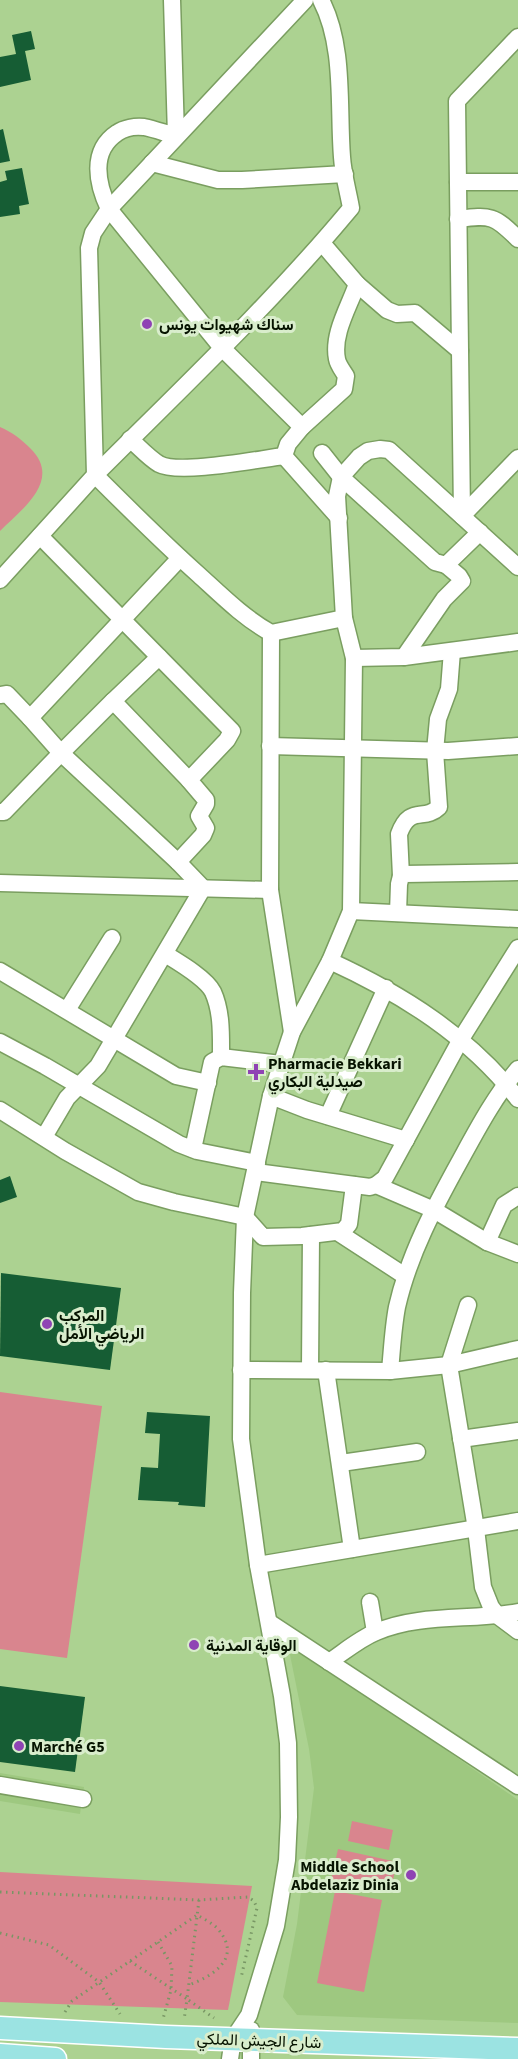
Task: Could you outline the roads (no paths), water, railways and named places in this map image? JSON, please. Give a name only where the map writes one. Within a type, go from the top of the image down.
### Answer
[{"type":"main road","name":"شارع الجيش الملكي","points":[[0,2028],[238,2044],[518,2049]]},
{"type":"main road","points":[[0,2055],[55,2059]]},
{"type":"street","points":[[172,0],[176,136]]},
{"type":"street","points":[[305,0],[109,209],[93,232],[89,248],[95,475],[233,606],[271,633],[344,618]]},
{"type":"street","points":[[0,580],[95,475],[222,348],[322,243],[351,208],[342,158],[342,119],[333,34],[321,0]]},
{"type":"street","points":[[462,516],[457,101],[518,37]]},
{"type":"street","points":[[176,136],[142,127],[123,129],[108,139],[100,154],[98,169],[101,193],[109,209],[222,348],[303,427]]},
{"type":"street","points":[[152,163],[218,180],[345,174]]},
{"type":"street","points":[[458,182],[518,182]]},
{"type":"street","points":[[458,219],[486,216],[496,219],[518,239]]},
{"type":"street","points":[[322,243],[357,284],[387,310],[397,314],[415,313],[460,351]]},
{"type":"street","points":[[284,456],[288,444],[303,427],[344,389],[346,376],[337,361],[336,346],[341,325],[357,284]]},
{"type":"street","points":[[130,439],[158,463],[169,467],[194,467],[284,456]]},
{"type":"street","points":[[238,2044],[276,1926],[285,1871],[290,1817],[288,1743],[282,1696],[258,1565],[241,1439],[245,1217],[271,1096],[292,1032],[330,961],[351,911],[354,658],[344,618],[337,496],[340,477],[368,452],[380,449],[389,450],[518,567]]},
{"type":"street","points":[[322,453],[340,477],[435,561],[446,565],[462,581],[444,599],[404,657]]},
{"type":"street","points":[[284,456],[339,518]]},
{"type":"street","points":[[462,516],[518,458]]},
{"type":"street","points":[[446,565],[480,532]]},
{"type":"street","points":[[40,536],[232,731],[189,780]]},
{"type":"street","points":[[30,718],[180,558]]},
{"type":"street","points":[[271,633],[270,890],[292,1032]]},
{"type":"street","points":[[354,658],[404,657],[518,642]]},
{"type":"street","points":[[398,913],[401,827],[410,816],[416,813],[430,813],[439,807],[435,751],[438,718],[448,689],[452,651]]},
{"type":"street","points":[[0,812],[4,812],[159,657]]},
{"type":"street","points":[[0,695],[7,694],[61,753],[203,888]]},
{"type":"street","points":[[113,702],[206,800],[199,816],[206,828],[178,862]]},
{"type":"street","points":[[270,746],[435,751],[518,746]]},
{"type":"street","points":[[401,876],[405,874],[518,872]]},
{"type":"street","points":[[0,883],[270,890]]},
{"type":"street","points":[[44,1137],[67,1098],[98,1066],[203,888]]},
{"type":"street","points":[[351,911],[518,919]]},
{"type":"street","points":[[67,1010],[112,938]]},
{"type":"street","points":[[0,1042],[158,1133],[193,1149],[256,1168],[370,1187],[385,1178],[461,1039],[517,953]]},
{"type":"street","points":[[165,954],[191,970],[212,990],[221,1021],[221,1057]]},
{"type":"street","points":[[330,961],[386,988],[461,1039],[506,1083],[518,1099]]},
{"type":"street","points":[[0,971],[176,1076],[208,1083]]},
{"type":"street","points":[[328,1116],[386,988]]},
{"type":"street","points":[[193,1149],[212,1062],[221,1057],[281,1064]]},
{"type":"street","points":[[390,1371],[394,1324],[405,1276],[434,1210],[472,1139],[506,1083],[518,1070]]},
{"type":"street","points":[[271,1096],[406,1140]]},
{"type":"street","points":[[0,1110],[138,1191],[174,1202],[245,1217],[263,1237],[339,1233],[405,1276]]},
{"type":"street","points":[[339,1233],[349,1224],[354,1185]]},
{"type":"street","points":[[376,1185],[434,1210],[487,1242],[518,1254]]},
{"type":"street","points":[[487,1242],[504,1205],[518,1196]]},
{"type":"street","points":[[311,1235],[318,1370],[341,1463],[352,1549]]},
{"type":"street","points":[[468,1305],[449,1365],[476,1529],[483,1587],[491,1607],[498,1616],[518,1631]]},
{"type":"street","points":[[241,1370],[390,1371],[449,1365],[518,1349]]},
{"type":"street","points":[[461,1439],[518,1431]]},
{"type":"street","points":[[341,1463],[417,1452]]},
{"type":"street","points":[[258,1565],[518,1521]]},
{"type":"street","points":[[370,1602],[375,1632]]},
{"type":"street","points":[[329,1662],[375,1632],[410,1622],[498,1616],[518,1612]]},
{"type":"street","points":[[270,1623],[517,1783]]},
{"type":"street","points":[[0,1785],[83,1799]]},
{"type":"place","name":"سناك شهيوات يونس","points":[[147,324]]},
{"type":"place","name":"Pharmacie Bekkari صيدلية البكاري","points":[[256,1072]]},
{"type":"place","name":"المركب الرياضي الأمل","points":[[47,1324]]},
{"type":"place","name":"الوقاية المدنية","points":[[194,1645]]},
{"type":"place","name":"Marché G5","points":[[19,1746]]},
{"type":"place","name":"Middle School Abdelaziz Dinia","points":[[411,1875]]}]
